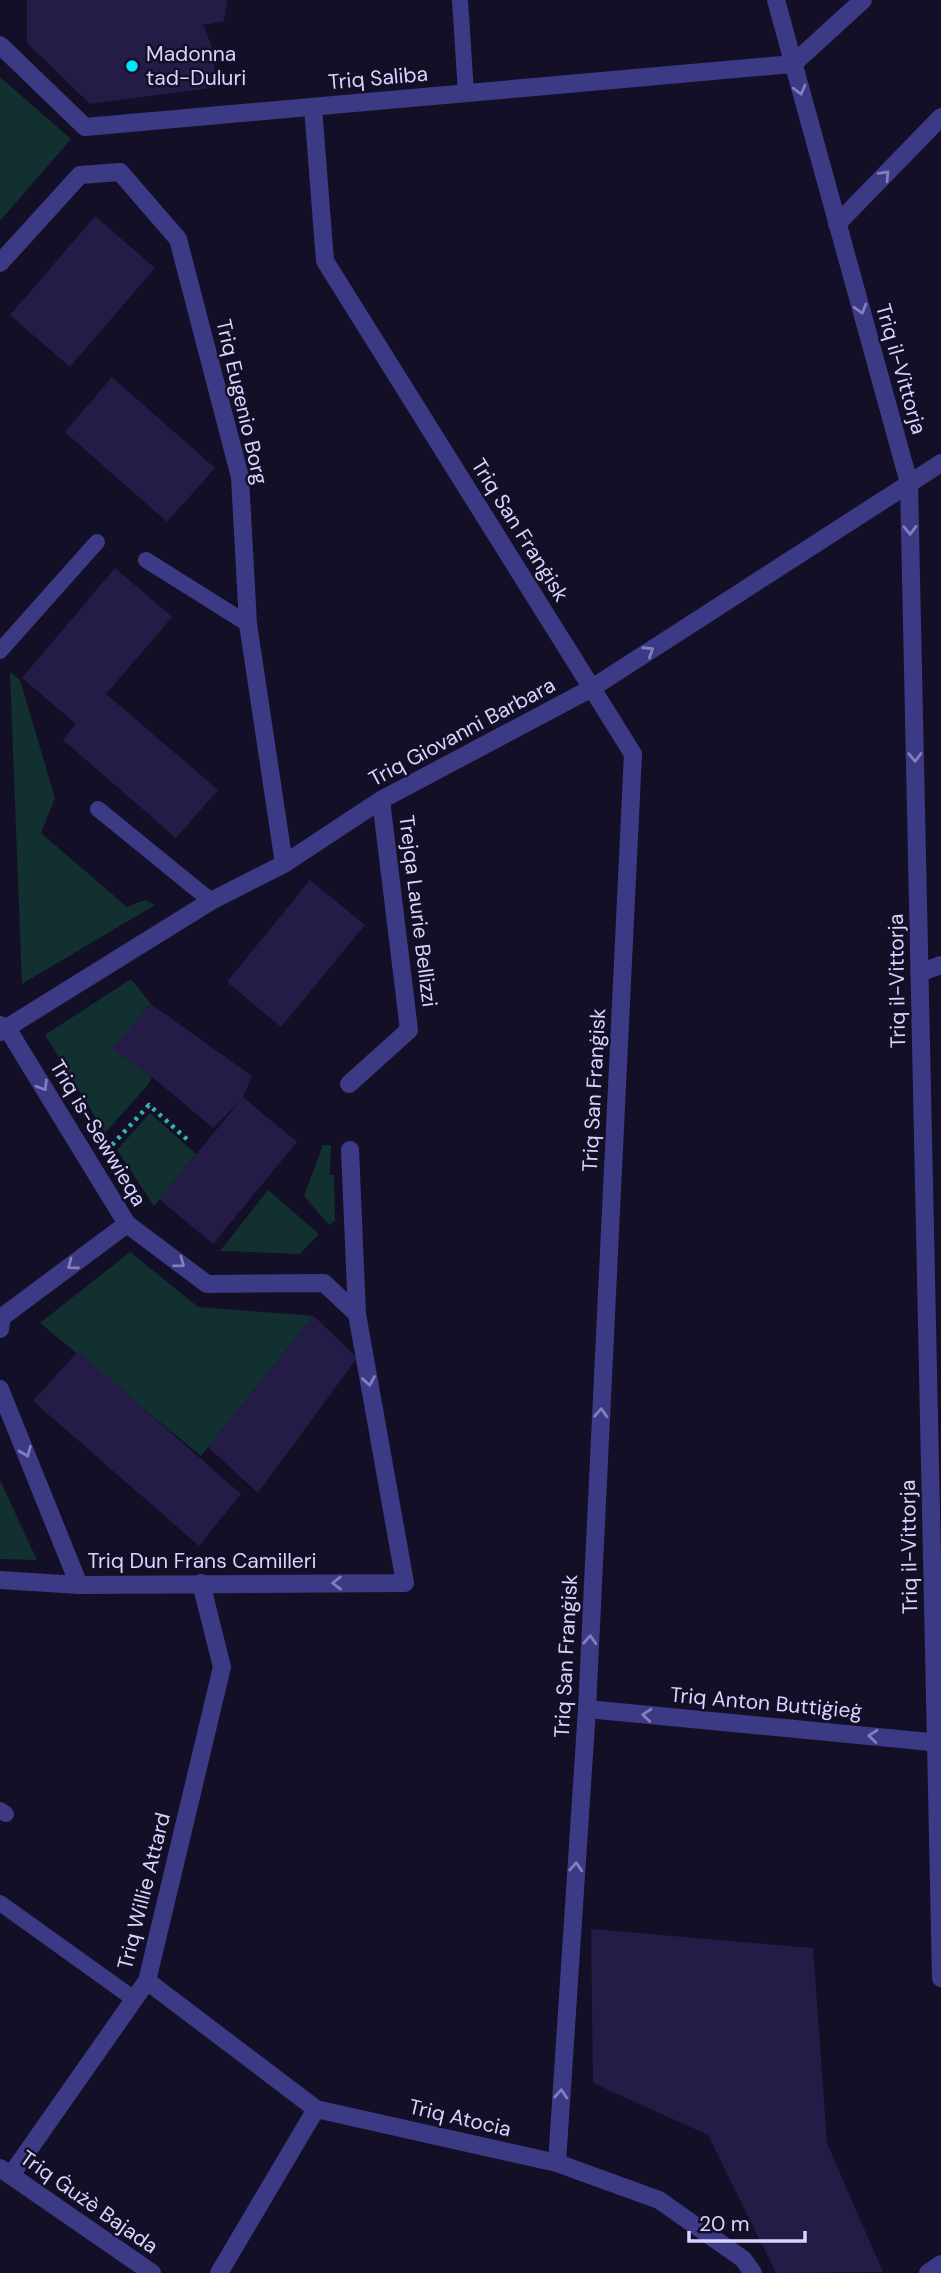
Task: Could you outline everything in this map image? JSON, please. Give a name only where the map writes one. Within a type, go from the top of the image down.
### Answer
[{"type":"street","name":"Triq il-Vittorja","points":[[776,0],[909,482],[941,1978]]},
{"type":"street","points":[[793,64],[863,0]]},
{"type":"street","name":"Triq Saliba","points":[[0,45],[85,127],[793,64]]},
{"type":"street","name":"Triq San Franġisk","points":[[313,107],[325,261],[633,754],[587,1709],[557,2163]]},
{"type":"street","points":[[837,224],[941,117]]},
{"type":"street","name":"Triq Eugenio Borg","points":[[0,263],[80,175],[120,172],[178,239],[240,477],[248,624],[284,864]]},
{"type":"street","name":"Triq Giovanni Barbara","points":[[2,1028],[211,901],[284,864],[381,800],[592,688],[941,463]]},
{"type":"street","name":"Trejqa Laurie Bellizzi","points":[[349,1084],[410,1030],[381,800]]},
{"type":"street","points":[[919,973],[941,965]]},
{"type":"street","name":"Triq is-Sewwieqa","points":[[2,1028],[127,1224],[207,1284],[324,1283],[357,1314]]},
{"type":"street","points":[[350,1150],[357,1314]]},
{"type":"street","points":[[0,1329],[2,1317],[127,1224]]},
{"type":"street","name":"Triq Dun Frans Camilleri","points":[[0,1580],[79,1585],[405,1583],[357,1314]]},
{"type":"street","points":[[0,1389],[79,1585]]},
{"type":"street","name":"Triq Willie Attard","points":[[5,2171],[147,1981],[222,1667],[201,1583]]},
{"type":"street","name":"Triq Anton Buttiġieġ","points":[[587,1709],[938,1743]]},
{"type":"street","points":[[147,1981],[316,2109],[219,2273]]},
{"type":"street","name":"Triq Atocia","points":[[316,2109],[557,2163],[659,2200],[743,2259],[753,2273]]},
{"type":"street","name":"Triq Ġużè Bajada","points":[[5,2171],[152,2273]]},
{"type":"street","points":[[928,2273],[941,2264]]},
{"type":"lane","points":[[460,0],[466,93]]},
{"type":"lane","points":[[0,651],[97,542]]},
{"type":"lane","points":[[146,560],[248,624]]},
{"type":"lane","points":[[98,810],[211,901]]},
{"type":"lane","points":[[0,1902],[134,1999]]},
{"type":"path","points":[[92,1166],[149,1105],[190,1142]]},
{"type":"green space","points":[[0,77],[71,139],[0,221]]},
{"type":"green space","points":[[10,672],[20,680],[55,798],[41,833],[127,907],[145,900],[155,905],[22,984]]},
{"type":"green space","points":[[131,979],[151,1004],[113,1048],[152,1077],[105,1133],[45,1035]]},
{"type":"green space","points":[[150,1113],[196,1154],[154,1206],[117,1150]]},
{"type":"green space","points":[[323,1145],[331,1145],[330,1175],[334,1175],[335,1221],[329,1225],[304,1196]]},
{"type":"green space","points":[[268,1190],[319,1234],[300,1254],[220,1251]]},
{"type":"green space","points":[[130,1252],[198,1307],[314,1316],[201,1456],[40,1323]]},
{"type":"green space","points":[[0,1480],[37,1560],[0,1559]]},
{"type":"building","name":"Madonna tad-Duluri","points":[[27,0],[227,0],[224,21],[203,25],[211,44],[217,87],[90,104],[27,43]]},
{"type":"building","points":[[95,216],[155,268],[70,367],[10,315]]},
{"type":"building","points":[[112,377],[215,468],[167,522],[65,432]]},
{"type":"building","points":[[115,568],[172,617],[106,694],[218,790],[176,838],[63,740],[76,724],[22,678]]},
{"type":"building","points":[[310,880],[365,925],[281,1027],[227,982]]},
{"type":"building","points":[[151,1004],[252,1076],[243,1097],[297,1142],[213,1244],[159,1199],[241,1100],[213,1128],[152,1077],[112,1048]]},
{"type":"building","points":[[314,1316],[357,1358],[258,1493],[208,1447]]},
{"type":"building","points":[[78,1351],[241,1494],[199,1546],[33,1401]]},
{"type":"building","points":[[591,1929],[813,1948],[827,2143],[883,2272],[776,2273],[708,2135],[593,2083]]},
{"type":"place","name":"Madonna tad-Duluri","points":[[132,66]]}]
